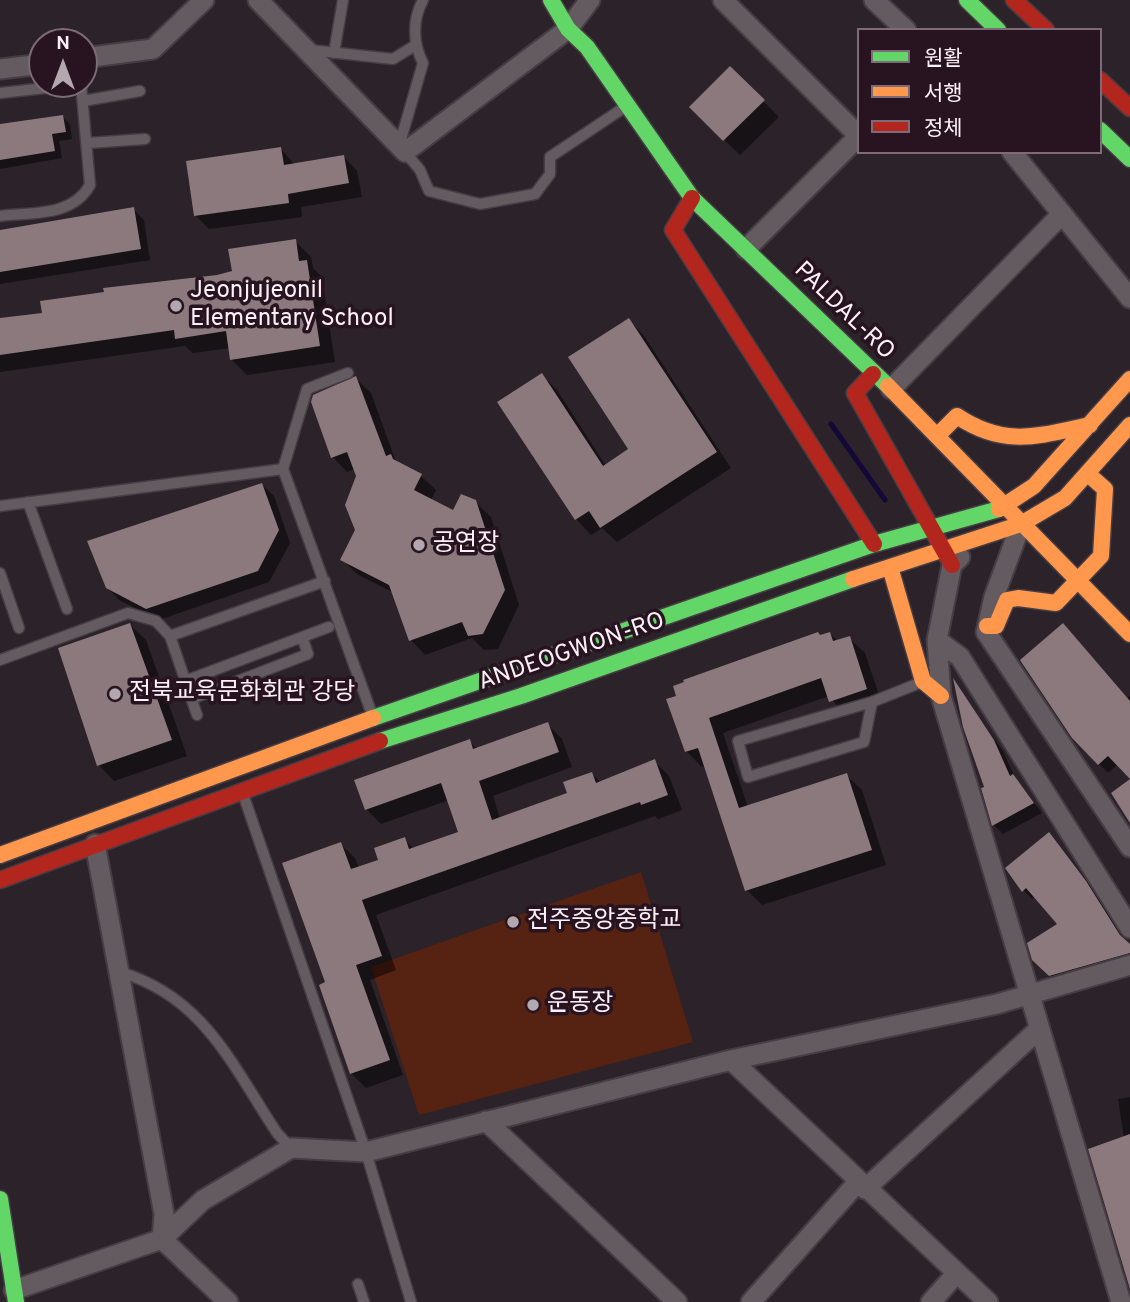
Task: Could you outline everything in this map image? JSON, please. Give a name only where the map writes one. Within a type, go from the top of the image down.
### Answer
[{"type":"street","points":[[98,56],[153,49],[205,0]]},
{"type":"street","points":[[258,0],[402,149],[568,29],[590,0]]},
{"type":"street","name":"PALDAL-RO","points":[[551,0],[568,29],[587,47],[692,198],[891,390],[1078,582],[1127,625]]},
{"type":"street","points":[[723,0],[857,134]]},
{"type":"street","points":[[874,0],[903,28]]},
{"type":"street","points":[[968,0],[996,28]]},
{"type":"street","points":[[1014,0],[1044,28]]},
{"type":"street","points":[[0,69],[28,66]]},
{"type":"street","points":[[1102,82],[1130,108]]},
{"type":"street","points":[[1102,132],[1130,159]]},
{"type":"street","points":[[746,249],[857,138]]},
{"type":"street","points":[[1014,154],[1130,298]]},
{"type":"street","points":[[692,198],[673,230],[874,544]]},
{"type":"street","points":[[891,390],[1062,214]]},
{"type":"street","points":[[873,374],[855,393],[948,556],[937,640],[941,696],[1038,1030],[1121,1302]]},
{"type":"street","points":[[983,534],[1005,507],[1034,486],[1130,379]]},
{"type":"street","points":[[937,436],[957,415],[994,437],[1017,439],[1090,425]]},
{"type":"street","points":[[948,556],[983,534],[1021,524],[1065,498],[1130,425]]},
{"type":"street","points":[[987,626],[996,626],[1007,600],[1018,598],[1056,603],[1101,556],[1105,489],[1088,474]]},
{"type":"street","name":"ANDEOGWON-RO","points":[[1,853],[373,718],[874,544],[1005,507]]},
{"type":"street","points":[[1021,524],[994,597],[986,632],[1130,847]]},
{"type":"street","name":"ANDEOGWON-RO","points":[[0,880],[95,844],[243,794],[384,740],[521,696],[890,567],[948,556]]},
{"type":"street","points":[[890,567],[923,681],[941,696]]},
{"type":"street","points":[[937,640],[960,657],[1130,928]]},
{"type":"street","points":[[985,695],[980,665],[990,658],[1001,658]]},
{"type":"street","points":[[95,844],[163,1214],[162,1238],[228,1302]]},
{"type":"street","points":[[0,1199],[15,1296],[162,1238],[203,1200],[291,1148],[366,1152],[731,1060],[1028,996],[1130,965]]},
{"type":"street","points":[[756,1300],[862,1186],[1038,1030]]},
{"type":"street","points":[[731,1060],[988,1302]]},
{"type":"street","points":[[486,1121],[677,1302]]},
{"type":"street","points":[[931,1302],[956,1273]]},
{"type":"lane","points":[[334,53],[343,0]]},
{"type":"lane","points":[[423,0],[418,9],[414,47],[423,63],[402,149],[420,170],[429,191],[480,204],[535,194],[550,174],[550,157],[627,105]]},
{"type":"lane","points":[[307,50],[393,59],[414,47]]},
{"type":"lane","points":[[0,93],[28,90]]},
{"type":"lane","points":[[83,101],[140,91]]},
{"type":"lane","points":[[0,216],[67,209],[83,197],[90,185],[83,98]]},
{"type":"lane","points":[[88,144],[145,139]]},
{"type":"lane","points":[[348,373],[307,389],[283,469],[373,718],[384,740]]},
{"type":"lane","points":[[0,506],[283,469]]},
{"type":"lane","points":[[28,502],[67,610]]},
{"type":"lane","points":[[0,573],[19,628]]},
{"type":"lane","points":[[170,636],[324,581]]},
{"type":"lane","points":[[0,660],[128,613],[156,621],[170,636],[197,715]]},
{"type":"lane","points":[[185,681],[329,627]]},
{"type":"lane","points":[[191,699],[308,654],[302,637]]},
{"type":"lane","points":[[872,702],[864,742],[748,777],[738,741],[872,702],[923,681]]},
{"type":"lane","points":[[243,794],[366,1152],[411,1302]]},
{"type":"lane","points":[[120,972],[145,979],[169,992],[199,1016],[277,1133],[291,1148]]},
{"type":"lane","points":[[358,1284],[364,1302]]},
{"type":"shaded area","name":"운동장","points":[[641,872],[693,1042],[419,1115],[371,967]]},
{"type":"building","points":[[730,66],[765,100],[723,141],[689,107]]},
{"type":"building","points":[[63,115],[66,132],[52,134],[55,151],[0,160],[0,124]]},
{"type":"building","points":[[281,147],[284,165],[344,155],[349,183],[288,194],[289,203],[194,216],[186,161]]},
{"type":"building","points":[[134,207],[141,249],[0,272],[0,230]]},
{"type":"building","points":[[296,239],[299,261],[307,260],[320,346],[230,360],[226,331],[175,339],[174,330],[0,355],[0,318],[42,313],[40,301],[104,292],[103,288],[217,275],[232,271],[228,249]]},
{"type":"building","points":[[629,318],[717,452],[600,528],[589,511],[575,520],[497,402],[542,373],[603,466],[628,449],[568,357]]},
{"type":"building","name":"공연장","points":[[356,376],[386,456],[391,454],[393,459],[422,474],[414,490],[453,510],[461,494],[476,500],[505,590],[483,634],[468,636],[462,622],[409,641],[389,585],[340,560],[355,530],[345,505],[356,476],[347,452],[331,458],[311,402],[313,395]]},
{"type":"building","points":[[262,483],[279,530],[258,571],[146,609],[106,588],[87,541]]},
{"type":"building","name":"전북교육문화회관 강당","points":[[130,623],[172,740],[97,766],[58,648]]},
{"type":"building","points":[[1063,623],[1130,701],[1130,779],[1108,756],[1098,765],[1072,738],[1020,660]]},
{"type":"building","points":[[818,632],[820,635],[830,632],[833,641],[850,636],[867,689],[829,702],[821,678],[709,718],[739,808],[847,773],[872,850],[745,891],[698,748],[685,752],[666,699],[676,696],[673,686],[684,682],[683,680]]},
{"type":"building","points":[[953,678],[994,740],[1010,776],[1013,774],[1034,803],[992,826],[981,788],[984,787],[963,727]]},
{"type":"building","points":[[548,722],[559,752],[479,781],[492,820],[567,793],[563,782],[592,772],[596,783],[655,759],[668,795],[641,805],[640,802],[362,900],[382,956],[356,965],[390,1060],[350,1074],[319,985],[325,982],[282,863],[341,842],[351,869],[378,860],[374,848],[405,837],[409,849],[458,832],[441,783],[365,810],[354,780],[470,739],[473,749]]},
{"type":"building","points":[[1130,779],[1130,823],[1111,793]]},
{"type":"building","points":[[1049,832],[1086,881],[1120,935],[1130,944],[1130,953],[1049,976],[1032,960],[1027,943],[1057,924],[1026,888],[1022,892],[1005,868]]},
{"type":"building","points":[[1130,1134],[1130,1289],[1088,1149]]},
{"type":"waterway","points":[[831,424],[885,500]]},
{"type":"traffic: fast","points":[[551,0],[568,29],[587,47],[692,198],[888,386]]},
{"type":"traffic: fast","points":[[967,0],[996,28]]},
{"type":"traffic: fast","points":[[1102,132],[1130,159]]},
{"type":"traffic: fast","points":[[373,718],[874,544],[999,509]]},
{"type":"traffic: fast","points":[[380,741],[521,696],[853,579]]},
{"type":"traffic: fast","points":[[0,1199],[16,1302]]},
{"type":"traffic: slow","points":[[999,509],[1034,486],[1130,379]]},
{"type":"traffic: slow","points":[[888,386],[1130,634]]},
{"type":"traffic: slow","points":[[937,436],[957,416],[974,426],[1006,436],[1054,433],[1090,425]]},
{"type":"traffic: slow","points":[[853,579],[1021,524],[1065,498],[1130,425]]},
{"type":"traffic: slow","points":[[987,626],[996,626],[1007,600],[1018,598],[1056,603],[1101,556],[1105,489],[1088,474]]},
{"type":"traffic: slow","points":[[890,567],[923,681],[941,696]]},
{"type":"traffic: slow","points":[[0,855],[373,718]]},
{"type":"traffic: jam","points":[[1014,0],[1044,28]]},
{"type":"traffic: jam","points":[[1102,82],[1130,108]]},
{"type":"traffic: jam","points":[[692,198],[673,230],[874,544]]},
{"type":"traffic: jam","points":[[873,374],[855,393],[952,565]]},
{"type":"traffic: jam","points":[[0,880],[380,741]]},
{"type":"place","name":"Jeonjujeonil Elementary School","points":[[176,306]]},
{"type":"place","name":"공연장","points":[[419,545]]},
{"type":"place","name":"전북교육문화회관 강당","points":[[115,694]]},
{"type":"place","name":"전주중앙중학교","points":[[513,922]]},
{"type":"place","name":"운동장","points":[[533,1005]]}]
